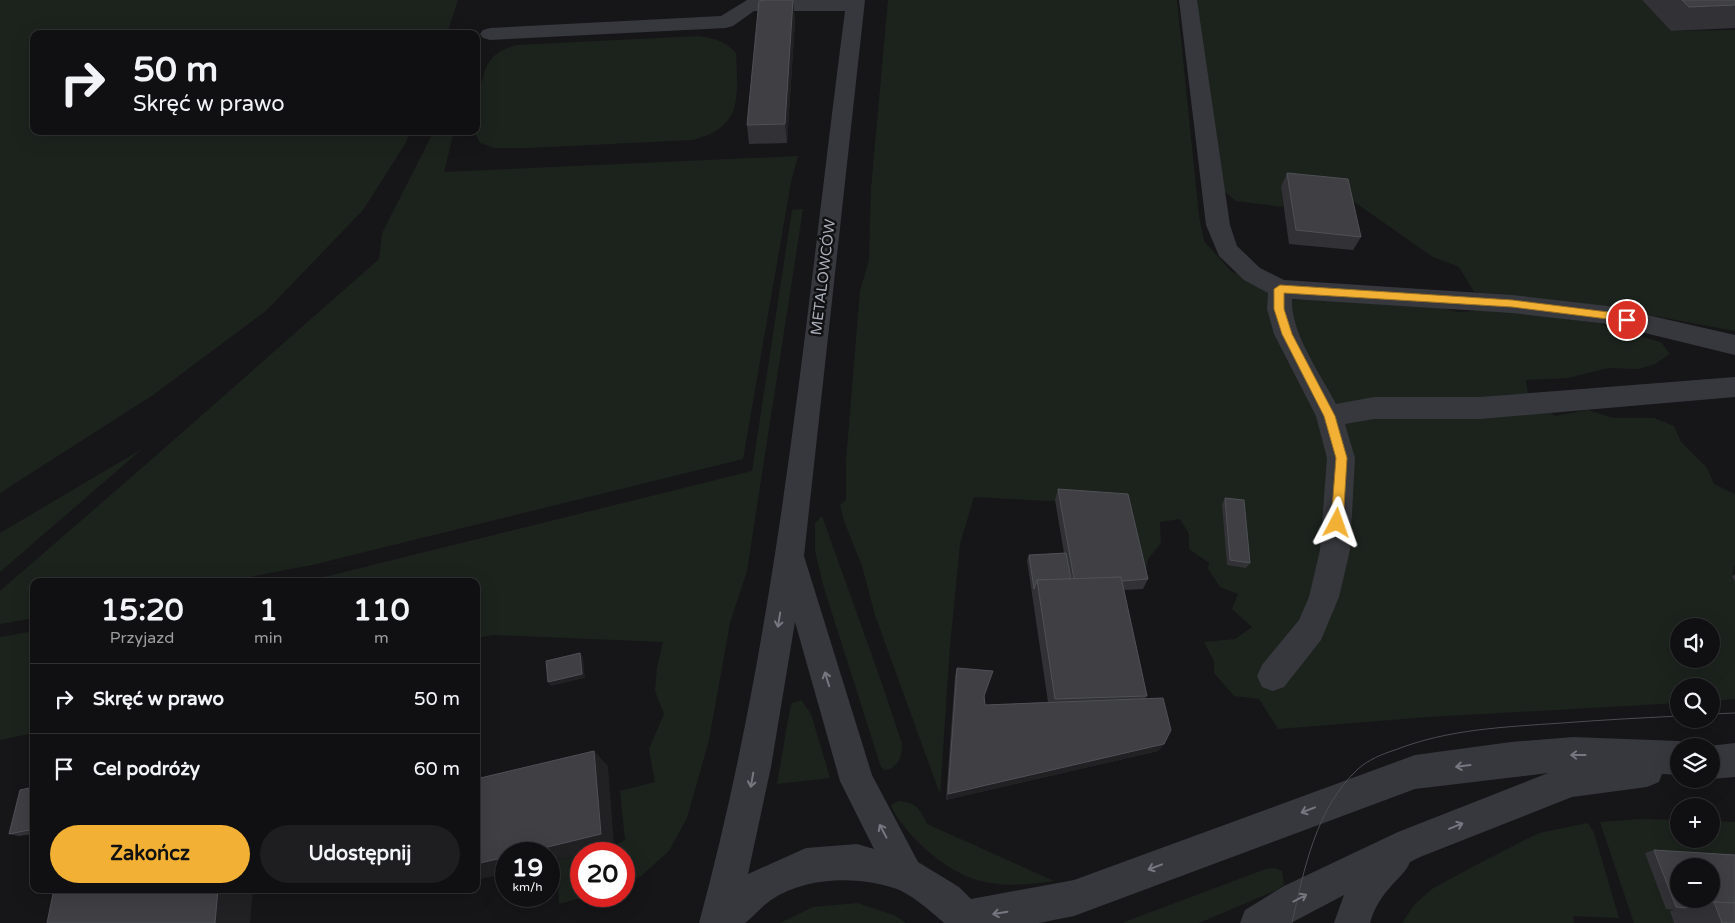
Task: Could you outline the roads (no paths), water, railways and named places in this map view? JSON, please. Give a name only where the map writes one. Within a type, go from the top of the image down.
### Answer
[{"type":"street","points":[[1188,0],[1218,225],[1227,250],[1252,274],[1280,289],[1522,305],[1608,316],[1735,345]]},
{"type":"street","points":[[490,34],[726,22],[750,6],[856,2]]},
{"type":"street","name":"METALOWCÓW","points":[[718,923],[751,788],[790,555],[856,2]]},
{"type":"street","points":[[1273,676],[1310,630],[1324,597],[1335,550],[1341,458],[1329,416],[1287,334],[1279,309],[1280,289]]},
{"type":"street","points":[[1329,416],[1374,408],[1480,408],[1735,387]]},
{"type":"street","points":[[790,555],[857,781],[906,874]]},
{"type":"street","points":[[718,923],[759,887],[806,866],[857,862],[906,874],[946,900],[967,920],[1074,898],[1414,772],[1574,754],[1670,758]]},
{"type":"street","points":[[1258,923],[1297,899],[1410,844],[1572,780],[1670,767]]},
{"type":"street","points":[[1352,923],[1364,892],[1383,868],[1410,844]]},
{"type":"tram line","points":[[1720,714],[1735,713]]},
{"type":"tram line","points":[[1292,923],[1307,861],[1322,821],[1344,785],[1358,769],[1371,760],[1415,743],[1456,733],[1519,726],[1670,717]]}]
